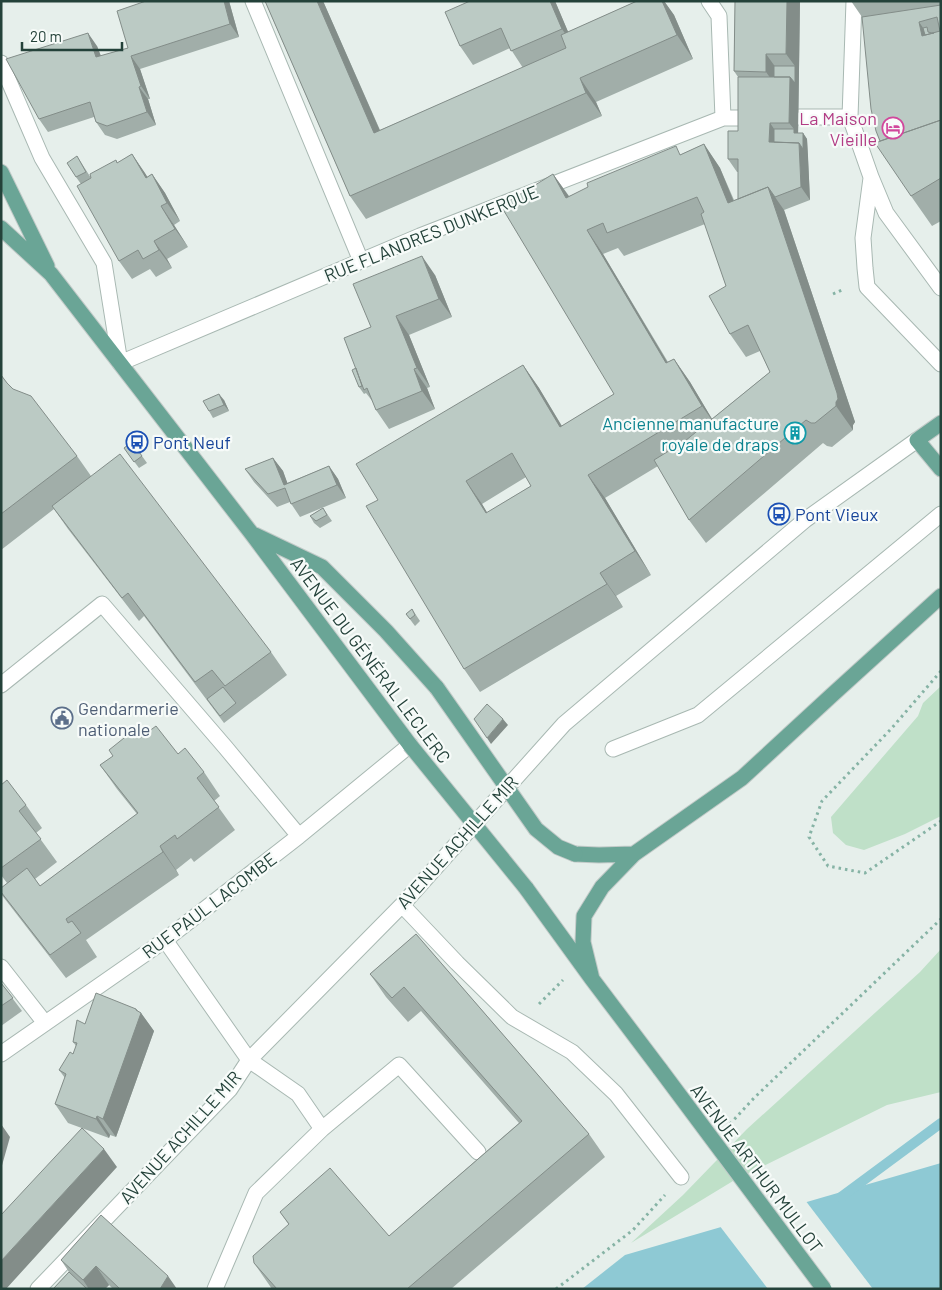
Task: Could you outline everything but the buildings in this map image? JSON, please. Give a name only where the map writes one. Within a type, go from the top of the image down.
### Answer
[{"type":"main road","name":"AVENUE DU GÉNÉRAL LECLERC","points":[[1,172],[51,274]]},
{"type":"main road","name":"AVENUE DU GÉNÉRAL LECLERC","points":[[1,228],[51,274],[252,534],[410,745],[526,888],[660,1069]]},
{"type":"main road","points":[[941,423],[917,440],[941,469]]},
{"type":"main road","points":[[252,534],[322,567],[386,631],[436,688],[536,829],[558,847],[575,854],[634,854]]},
{"type":"main road","points":[[592,979],[583,942],[584,916],[602,887],[634,854],[742,778],[941,596]]},
{"type":"main road","name":"AVENUE ARTHUR MULLOT","points":[[660,1069],[824,1289]]},
{"type":"street","points":[[253,1],[361,261]]},
{"type":"street","points":[[709,1],[718,16],[723,118]]},
{"type":"street","points":[[854,1],[850,117],[886,213],[941,288]]},
{"type":"street","points":[[1,63],[42,158],[104,263],[120,363]]},
{"type":"street","points":[[799,118],[850,117]]},
{"type":"street","name":"RUE FLANDRES DUNKERQUE","points":[[120,363],[420,236],[723,118],[747,118]]},
{"type":"street","points":[[871,177],[863,238],[867,287],[941,364]]},
{"type":"street","name":"AVENUE ACHILLE MIR","points":[[38,1289],[230,1088],[249,1060],[402,904],[564,724],[805,520],[917,440]]},
{"type":"street","points":[[613,749],[698,715],[941,514]]},
{"type":"street","points":[[1,685],[102,604],[299,836]]},
{"type":"street","name":"RUE PAUL LACOMBE","points":[[1,1054],[165,940],[299,836],[410,745]]},
{"type":"street","points":[[402,904],[457,963],[512,1017],[572,1052],[616,1094],[681,1177]]},
{"type":"street","points":[[165,940],[249,1060],[298,1094],[322,1129]]},
{"type":"street","points":[[1,967],[45,1023]]},
{"type":"street","points":[[215,1289],[256,1193],[322,1129],[399,1065],[478,1152]]},
{"type":"path","points":[[833,294],[842,290]]},
{"type":"path","points":[[941,671],[891,729],[822,801],[809,837],[828,866],[865,873],[941,822]]},
{"type":"path","points":[[727,1127],[754,1098],[941,919]]},
{"type":"path","points":[[538,1005],[580,963]]},
{"type":"path","points":[[556,1289],[633,1230],[681,1177]]},
{"type":"green space","points":[[941,686],[941,816],[905,834],[864,850],[846,845],[833,833],[831,817],[918,716],[923,703]]},
{"type":"green space","points":[[941,949],[941,1092],[887,1105],[733,1181],[631,1243],[683,1195],[747,1129],[920,972]]},
{"type":"water","points":[[941,1163],[941,1289],[582,1289],[625,1255]]},
{"type":"pier","points":[[805,1200],[873,1289],[768,1289],[719,1225]]},
{"type":"waterway","points":[[841,1197],[941,1123]]},
{"type":"place","name":"La Maison Vieille","points":[[893,128]]},
{"type":"place","name":"Ancienne manufacture royale de draps","points":[[795,433]]},
{"type":"place","name":"Pont Neuf","points":[[137,442]]},
{"type":"place","name":"Pont Vieux","points":[[779,514]]},
{"type":"place","name":"Gendarmerie nationale","points":[[62,718]]}]
